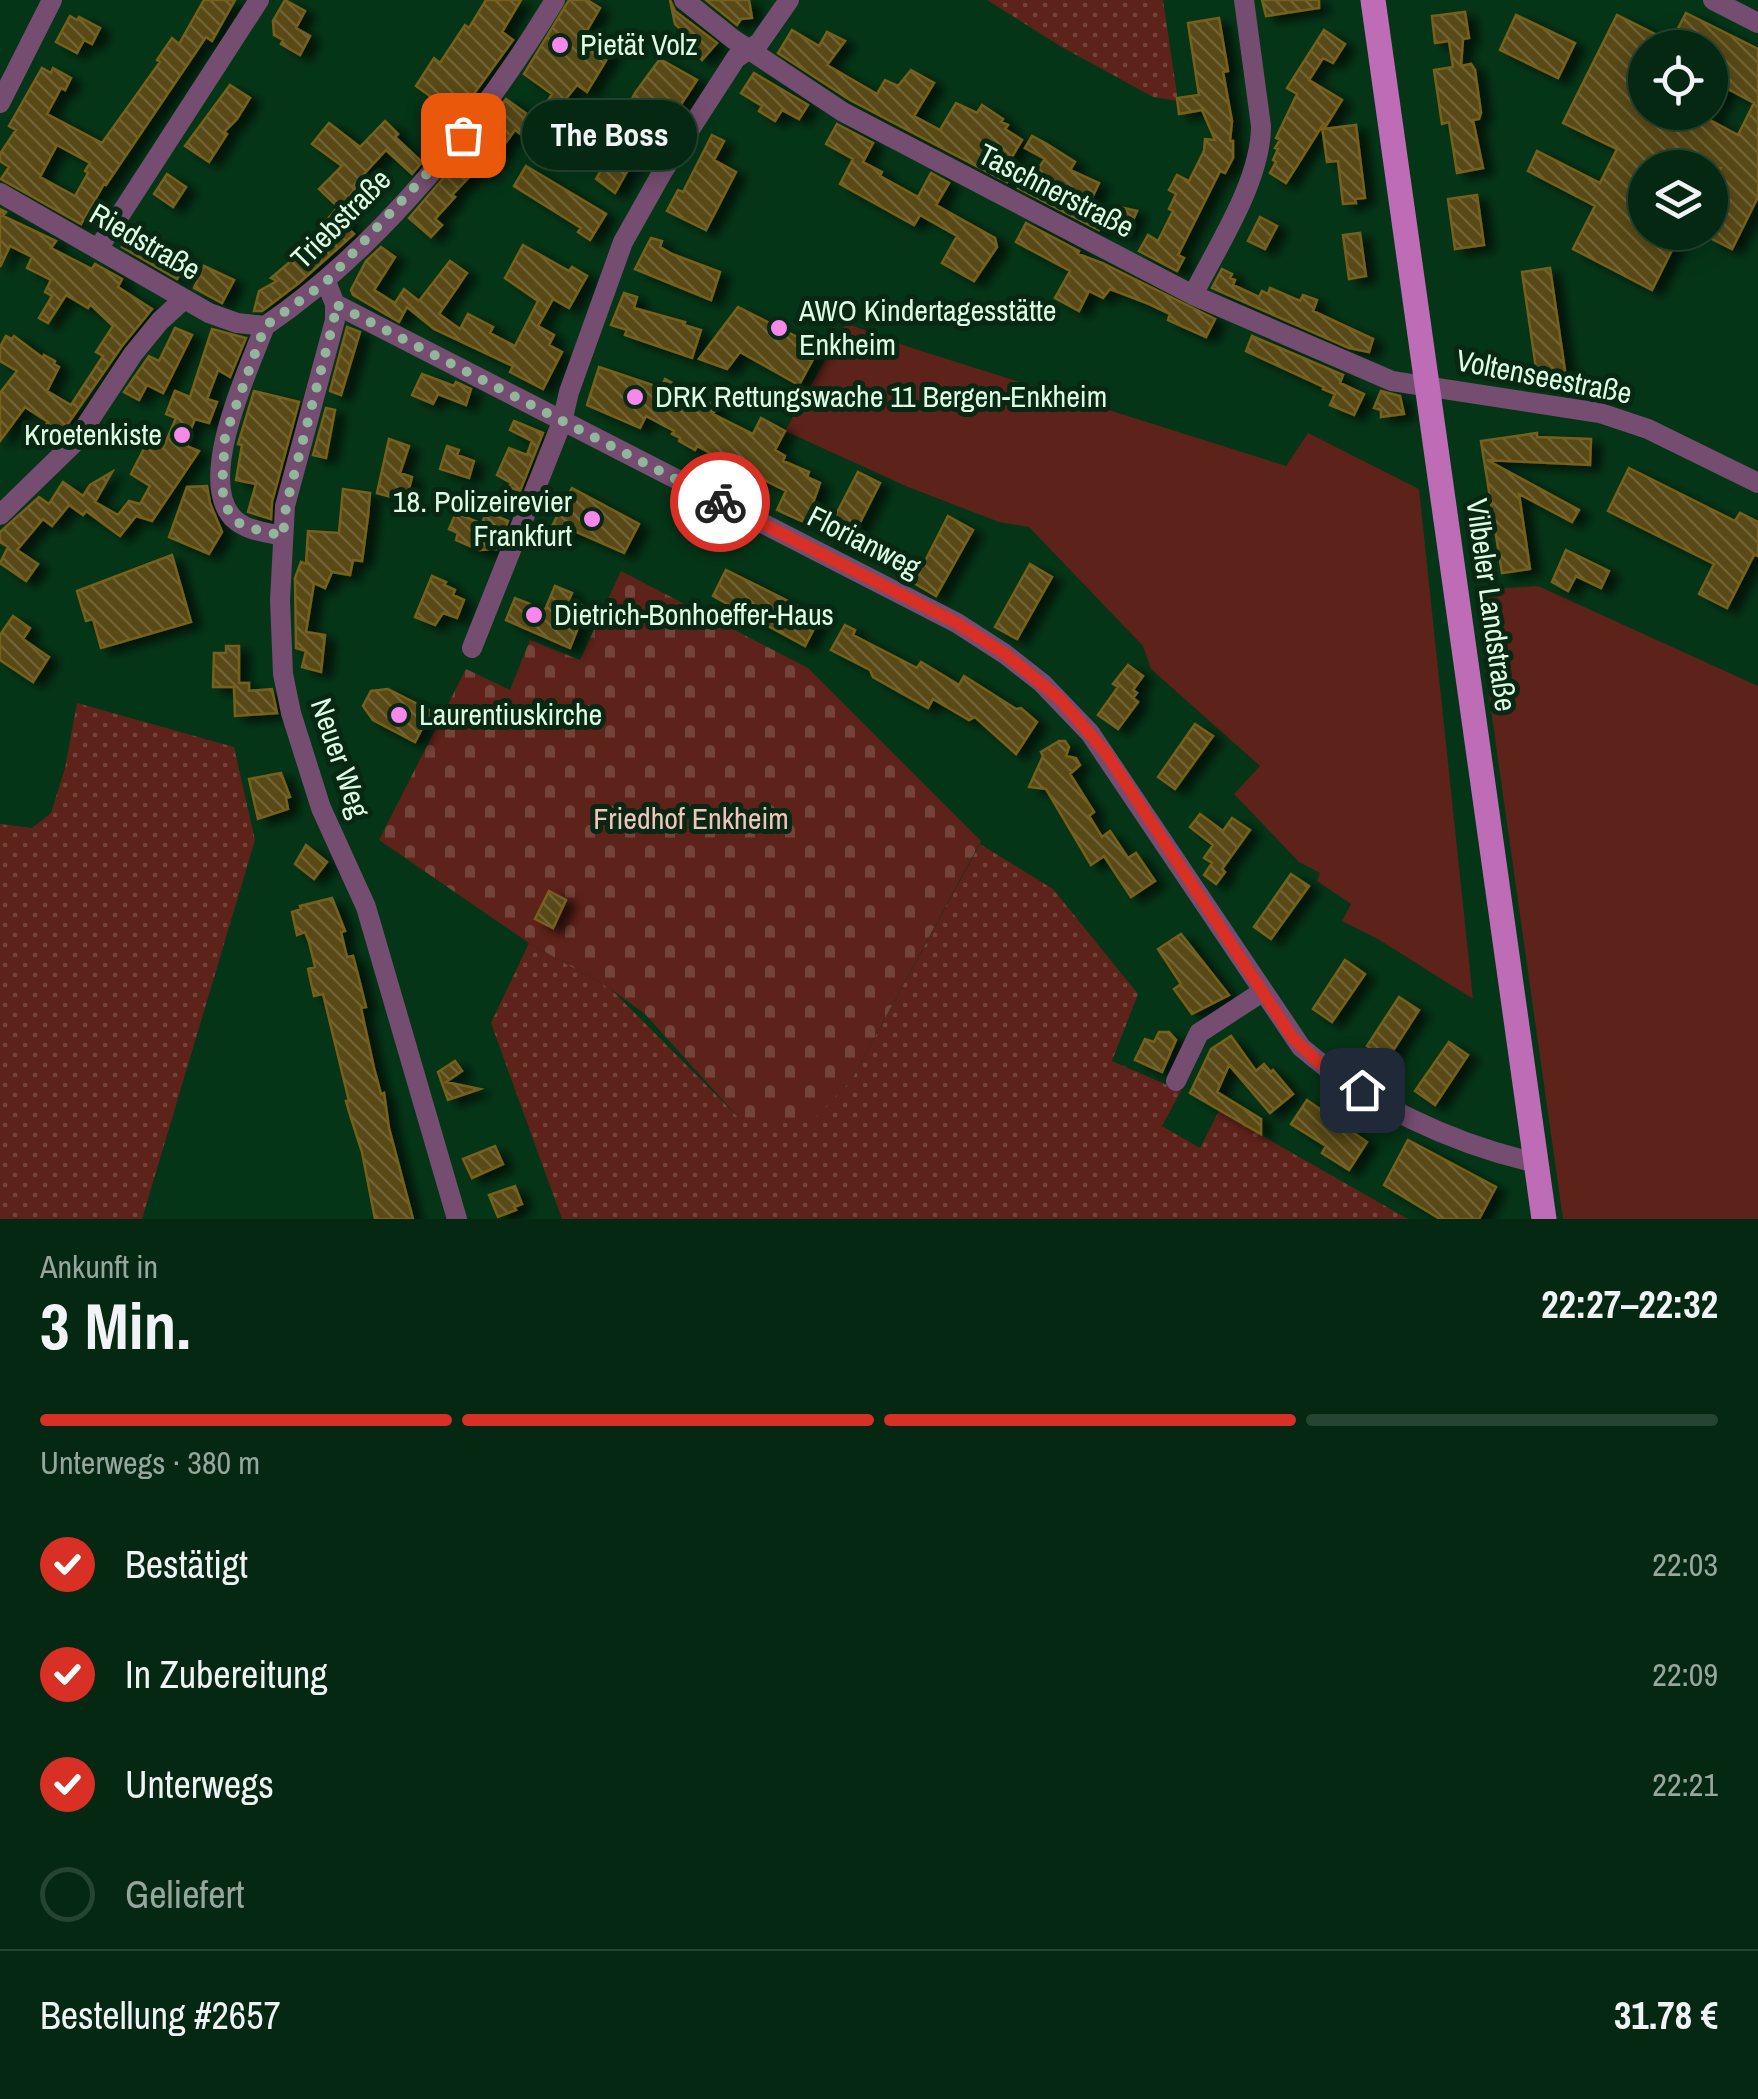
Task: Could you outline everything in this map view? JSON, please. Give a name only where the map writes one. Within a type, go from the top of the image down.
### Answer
[{"type":"main road","name":"Vilbeler Landstraße","points":[[1373,0],[1544,1219]]},
{"type":"street","points":[[0,104],[52,0]]},
{"type":"street","points":[[98,249],[259,0]]},
{"type":"street","name":"Triebstraße","points":[[265,326],[326,282],[476,120],[555,0]]},
{"type":"street","name":"Taschnerstraße","points":[[684,0],[749,50],[860,121],[1193,295],[1392,381],[1426,386]]},
{"type":"street","points":[[472,648],[562,422],[623,242],[663,171],[736,58],[760,44],[788,0]]},
{"type":"street","points":[[1193,295],[1251,177],[1261,146],[1244,0]]},
{"type":"street","points":[[1713,0],[1758,23]]},
{"type":"street","name":"Riedstraße","points":[[0,193],[183,300],[238,323],[265,326]]},
{"type":"street","points":[[326,282],[335,304]]},
{"type":"street","points":[[0,515],[75,442],[133,354],[183,300]]},
{"type":"street","name":"Florianweg","points":[[335,304],[957,623],[1005,654],[1069,708],[1106,753],[1292,1037],[1330,1070],[1393,1109],[1460,1141],[1536,1163]]},
{"type":"street","name":"Neuer Weg","points":[[335,304],[286,506],[280,644],[291,713],[321,808],[366,907],[457,1219]]},
{"type":"street","points":[[265,326],[225,436],[222,488],[226,507],[237,522],[283,536]]},
{"type":"street","name":"Voltenseestraße","points":[[1426,386],[1600,413],[1648,429],[1758,482]]},
{"type":"street","points":[[1176,1081],[1199,1033],[1262,992]]},
{"type":"green space","points":[[987,0],[1163,0],[1178,101],[1153,97]]},
{"type":"green space","points":[[846,323],[909,347],[1286,466],[1308,433],[1419,489],[1473,999],[1342,921],[1351,904],[1317,881],[1320,873],[1299,862],[1234,794],[1260,766],[1151,669],[1143,646],[1029,527],[999,522],[908,487],[785,431]]},
{"type":"green space","name":"Friedhof Enkheim","points":[[621,571],[808,668],[981,841],[851,1081],[812,1121],[738,1117],[645,1014],[611,989],[529,943],[379,840],[466,669],[510,690],[530,640],[580,660]]},
{"type":"green space","points":[[1538,586],[1758,686],[1758,1219],[1563,1219],[1474,590]]},
{"type":"green space","points":[[77,703],[234,747],[255,840],[142,1219],[0,1219],[0,824],[32,828],[51,813],[65,768]]},
{"type":"green space","points":[[980,844],[1053,889],[1138,994],[1112,1061],[1181,1091],[1162,1126],[1200,1148],[1219,1111],[1408,1219],[562,1219],[491,1023],[529,943],[611,989],[738,1117],[851,1081]]},
{"type":"building","points":[[204,0],[235,0],[212,41],[206,37],[104,184],[81,224],[1,179],[9,167],[0,161],[0,154],[16,130],[9,126],[42,68],[51,73],[53,68],[71,78],[47,114],[102,143],[160,62],[157,60],[172,38],[179,44]],"holes":[[[57,145],[90,163],[75,196],[40,177]]]},
{"type":"building","points":[[285,0],[305,11],[296,28],[310,36],[300,55],[274,35],[273,21]]},
{"type":"building","points":[[486,0],[521,0],[502,32],[513,40],[443,136],[426,125],[438,102],[416,86],[434,58],[440,63],[465,25],[469,28]]},
{"type":"building","points":[[569,0],[587,0],[600,8],[585,34],[613,49],[587,92],[577,85],[556,111],[546,104],[552,94],[524,74]]},
{"type":"building","points":[[670,0],[675,11],[717,43],[702,60],[692,50],[696,47],[692,40],[675,24]]},
{"type":"building","points":[[706,0],[749,0],[752,18],[741,19],[737,25]]},
{"type":"building","points":[[1262,0],[1319,0],[1319,8],[1266,16]]},
{"type":"building","points":[[1465,12],[1469,38],[1463,39],[1461,66],[1471,64],[1475,70],[1481,113],[1479,119],[1473,120],[1483,168],[1457,173],[1449,122],[1442,124],[1434,70],[1453,67],[1449,41],[1435,43],[1432,16]]},
{"type":"building","points":[[1686,13],[1720,30],[1677,30]]},
{"type":"building","points":[[1516,15],[1575,43],[1558,78],[1500,50]]},
{"type":"building","points":[[1617,15],[1647,30],[1628,30],[1628,130],[1728,130],[1738,135],[1754,103],[1728,89],[1728,34],[1758,49],[1758,197],[1732,249],[1728,247],[1728,150],[1628,150],[1628,250],[1672,250],[1652,290],[1573,249],[1595,206],[1528,171],[1537,151],[1600,183],[1617,149],[1563,123]]},
{"type":"building","points":[[70,16],[100,28],[92,44],[84,40],[77,53],[56,42]]},
{"type":"building","points":[[1219,18],[1228,71],[1223,72],[1232,121],[1233,158],[1225,173],[1220,171],[1178,255],[1184,258],[1177,271],[1139,251],[1148,235],[1158,241],[1173,211],[1169,209],[1176,194],[1169,190],[1177,175],[1189,181],[1204,151],[1205,139],[1215,140],[1202,110],[1179,114],[1177,98],[1199,95],[1188,23]]},
{"type":"building","points":[[792,30],[819,46],[827,32],[845,41],[827,65],[877,94],[885,80],[898,86],[911,70],[934,83],[914,116],[940,130],[956,103],[977,113],[982,105],[1003,119],[1001,122],[1008,125],[1005,129],[1022,140],[1006,167],[1030,180],[1045,159],[1025,148],[1032,136],[1047,144],[1075,162],[1070,170],[1099,183],[1089,204],[1110,215],[1115,206],[1137,211],[1126,236],[1102,224],[1099,230],[1018,188],[1012,172],[1007,182],[850,100],[778,53]]},
{"type":"building","points":[[1324,30],[1345,44],[1333,63],[1323,58],[1309,80],[1342,100],[1324,129],[1356,125],[1365,198],[1355,199],[1356,203],[1343,204],[1338,161],[1327,162],[1322,126],[1286,183],[1270,173],[1280,140],[1276,138],[1297,94],[1287,88]]},
{"type":"building","points":[[660,59],[697,80],[661,142],[658,140],[651,150],[642,145],[615,193],[596,179],[629,123],[626,111],[635,93]]},
{"type":"building","points":[[754,73],[808,105],[799,119],[782,110],[775,121],[759,111],[762,106],[741,93]]},
{"type":"building","points":[[230,85],[250,98],[224,132],[227,134],[209,162],[185,146]]},
{"type":"building","points":[[506,99],[527,114],[523,120],[539,131],[530,141],[515,130],[483,174],[477,169],[452,195],[455,197],[435,219],[442,225],[431,237],[409,218],[483,132]]},
{"type":"building","points":[[385,121],[398,134],[395,137],[422,162],[412,174],[386,150],[339,208],[319,189],[342,166],[312,144],[329,123],[360,147]]},
{"type":"building","points":[[837,124],[873,143],[863,162],[918,197],[931,173],[949,183],[936,205],[995,238],[997,247],[974,281],[942,263],[957,236],[920,215],[914,225],[840,184],[853,159],[826,144]]},
{"type":"building","points":[[712,135],[724,141],[714,160],[736,172],[706,230],[667,211],[678,190],[683,192]]},
{"type":"building","points":[[526,166],[606,214],[590,240],[578,232],[581,228],[514,186]]},
{"type":"building","points":[[167,174],[186,187],[173,207],[154,194]]},
{"type":"building","points":[[1477,195],[1484,245],[1455,249],[1448,199]]},
{"type":"building","points":[[0,209],[6,212],[3,216],[56,241],[51,248],[122,279],[118,287],[152,309],[58,438],[43,429],[48,422],[25,407],[0,441],[0,393],[17,371],[0,361],[0,347],[6,336],[14,336],[43,358],[44,355],[55,361],[59,367],[47,391],[71,405],[103,356],[96,352],[113,326],[90,304],[88,308],[66,295],[48,323],[39,318],[52,296],[45,292],[51,280],[27,268],[32,257],[10,246],[0,267]]},
{"type":"building","points":[[336,209],[348,220],[344,224],[354,234],[299,283],[262,311],[254,311],[259,291],[277,281],[271,278],[298,255]]},
{"type":"building","points":[[1260,217],[1277,226],[1265,249],[1248,241]]},
{"type":"building","points":[[1026,223],[1079,251],[1078,254],[1215,319],[1206,337],[1168,320],[1170,314],[1110,289],[1103,298],[1089,291],[1079,311],[1055,298],[1070,271],[1016,242]]},
{"type":"building","points":[[1360,233],[1366,276],[1349,279],[1343,235]]},
{"type":"building","points":[[129,234],[150,246],[155,239],[178,251],[188,262],[177,279],[122,247]]},
{"type":"building","points":[[651,238],[662,241],[660,247],[672,254],[720,272],[711,300],[635,269]]},
{"type":"building","points":[[523,245],[569,271],[572,267],[587,276],[569,308],[553,299],[538,326],[554,335],[549,345],[562,352],[543,389],[510,372],[513,366],[434,329],[407,307],[399,322],[353,295],[351,290],[366,261],[381,247],[395,257],[374,290],[395,303],[404,289],[419,301],[450,261],[467,273],[439,314],[460,329],[468,314],[493,327],[490,333],[515,346],[538,301],[505,278]]},
{"type":"building","points":[[204,266],[234,280],[222,303],[194,288]]},
{"type":"building","points":[[1550,268],[1565,371],[1537,375],[1522,272]]},
{"type":"building","points":[[1222,269],[1232,274],[1233,285],[1259,297],[1262,291],[1268,294],[1270,288],[1300,301],[1303,295],[1317,300],[1313,311],[1373,339],[1369,352],[1349,348],[1212,288]]},
{"type":"building","points":[[624,293],[637,297],[634,308],[701,330],[692,358],[625,335],[627,330],[611,325]]},
{"type":"building","points":[[738,307],[819,348],[799,385],[740,352],[727,369],[699,359]]},
{"type":"building","points":[[347,327],[360,332],[341,395],[330,391]]},
{"type":"building","points":[[175,328],[192,335],[163,393],[147,385],[139,400],[124,392],[149,356],[159,361]]},
{"type":"building","points":[[212,329],[246,338],[230,377],[218,370],[207,399],[217,402],[209,423],[195,419],[184,445],[199,451],[152,521],[136,516],[120,536],[86,511],[83,515],[69,505],[52,526],[43,519],[17,550],[38,564],[26,581],[0,563],[8,547],[0,542],[0,532],[39,497],[49,504],[63,482],[83,496],[90,485],[112,472],[95,502],[118,515],[129,501],[140,504],[150,486],[131,474],[147,443],[158,449],[160,444],[164,446],[176,418],[166,414],[175,391],[190,397]]},
{"type":"building","points":[[1252,336],[1343,375],[1340,383],[1364,394],[1354,415],[1330,405],[1335,394],[1324,387],[1246,351]]},
{"type":"building","points":[[599,367],[661,388],[665,379],[717,407],[713,414],[753,434],[761,418],[785,431],[775,450],[785,456],[783,461],[809,472],[807,477],[820,483],[806,523],[777,510],[786,491],[760,478],[756,486],[733,474],[736,467],[679,441],[672,434],[674,431],[646,416],[640,428],[587,405]]},
{"type":"building","points":[[422,374],[471,389],[466,405],[438,394],[433,404],[412,395]]},
{"type":"building","points":[[254,391],[299,402],[271,519],[248,512],[256,484],[236,480],[242,445],[238,444]]},
{"type":"building","points":[[1381,391],[1400,396],[1404,414],[1381,417],[1381,410],[1374,408]]},
{"type":"building","points":[[326,408],[335,410],[326,458],[313,455]]},
{"type":"building","points":[[514,421],[543,433],[520,491],[497,475],[509,448],[527,455],[532,441],[510,430]]},
{"type":"building","points":[[1537,433],[1537,437],[1591,439],[1590,465],[1487,460],[1579,510],[1572,522],[1519,494],[1530,569],[1502,573],[1481,441]]},
{"type":"building","points":[[389,439],[409,446],[400,473],[412,477],[406,501],[377,493]]},
{"type":"building","points":[[447,446],[459,450],[457,455],[474,461],[469,478],[440,469]]},
{"type":"building","points":[[1629,468],[1735,521],[1740,513],[1758,522],[1758,556],[1754,555],[1727,608],[1699,594],[1714,564],[1608,511]]},
{"type":"building","points":[[858,472],[880,483],[847,548],[825,536]]},
{"type":"building","points":[[207,486],[222,532],[209,554],[169,537],[187,487]]},
{"type":"building","name":"18. Polizeirevier Frankfurt","points":[[572,488],[639,524],[624,553],[570,529],[565,538],[550,530]]},
{"type":"building","points":[[343,489],[370,493],[368,516],[362,561],[353,560],[350,575],[332,572],[325,588],[314,583],[306,632],[325,635],[321,672],[302,667],[306,651],[296,648],[295,578],[301,562],[306,564],[308,531],[339,533]]},
{"type":"building","points":[[486,512],[508,521],[497,549],[479,550],[456,540],[458,533],[449,529],[456,513],[482,524]]},
{"type":"building","points":[[948,516],[973,530],[936,596],[914,583]]},
{"type":"building","points":[[1566,550],[1609,571],[1601,588],[1576,576],[1568,591],[1552,582]]},
{"type":"building","points":[[172,555],[191,622],[101,648],[93,619],[86,621],[77,591]]},
{"type":"building","points":[[1030,564],[1052,577],[1017,639],[995,627]]},
{"type":"building","points":[[726,570],[820,617],[805,646],[713,596]]},
{"type":"building","points":[[432,576],[446,582],[444,585],[455,590],[453,595],[464,600],[457,618],[443,613],[435,625],[415,617]]},
{"type":"building","points":[[555,586],[572,593],[569,600],[586,607],[570,648],[506,620],[515,598],[545,610]]},
{"type":"building","points":[[13,616],[30,628],[23,639],[49,657],[33,682],[0,660],[0,635]]},
{"type":"building","points":[[845,625],[855,630],[853,635],[917,668],[921,662],[959,685],[964,676],[1016,709],[1021,708],[1037,722],[1016,754],[975,717],[969,720],[933,699],[928,708],[831,650]]},
{"type":"building","points":[[226,646],[239,646],[239,683],[249,683],[249,691],[272,689],[277,713],[235,716],[234,687],[213,687],[214,653],[226,653]]},
{"type":"building","points":[[1128,665],[1143,676],[1133,690],[1137,693],[1133,698],[1138,702],[1118,729],[1098,715],[1118,687],[1113,684]]},
{"type":"building","name":"Laurentiuskirche","points":[[388,689],[431,711],[415,742],[373,720],[363,706],[371,691]]},
{"type":"building","points":[[1195,724],[1213,736],[1175,789],[1158,777]]},
{"type":"building","points":[[1065,741],[1069,747],[1066,756],[1076,758],[1080,765],[1070,774],[1094,812],[1089,816],[1102,837],[1110,831],[1128,858],[1136,853],[1155,881],[1131,897],[1104,856],[1091,865],[1046,789],[1029,787],[1043,756],[1041,752]]},
{"type":"building","points":[[281,773],[290,797],[286,798],[288,809],[258,819],[249,779]]},
{"type":"building","points":[[1200,814],[1223,831],[1232,818],[1250,830],[1216,884],[1204,875],[1212,863],[1204,858],[1213,845],[1190,827]]},
{"type":"building","points":[[306,845],[327,862],[314,879],[295,864]]},
{"type":"building","points":[[1291,874],[1309,886],[1271,939],[1254,927]]},
{"type":"building","points":[[549,891],[566,900],[553,928],[535,919]]},
{"type":"building","points":[[332,898],[345,931],[341,932],[347,957],[353,956],[358,975],[374,1068],[381,1094],[384,1093],[413,1219],[375,1219],[323,994],[314,996],[308,969],[315,967],[309,942],[305,932],[297,935],[292,912],[300,906]]},
{"type":"building","points":[[1181,934],[1229,995],[1192,1014],[1174,989],[1181,984],[1158,949]]},
{"type":"building","points":[[1345,960],[1365,974],[1332,1022],[1313,1009]]},
{"type":"building","points":[[1399,997],[1419,1010],[1387,1060],[1367,1046]]},
{"type":"building","points":[[1159,1032],[1169,1032],[1176,1040],[1162,1072],[1135,1060],[1145,1039],[1154,1042]]},
{"type":"building","points":[[1231,1036],[1256,1071],[1264,1064],[1293,1094],[1270,1113],[1229,1065],[1217,1092],[1261,1119],[1261,1134],[1190,1093],[1211,1049]]},
{"type":"building","points":[[1449,1042],[1468,1055],[1435,1105],[1415,1091]]},
{"type":"building","points":[[455,1061],[462,1071],[446,1082],[480,1089],[448,1100],[438,1072]]},
{"type":"building","points":[[1307,1100],[1367,1142],[1349,1170],[1322,1153],[1326,1146],[1291,1124]]},
{"type":"building","points":[[1408,1140],[1496,1187],[1479,1219],[1440,1219],[1384,1185]]},
{"type":"building","points":[[495,1146],[503,1164],[472,1178],[463,1159]]},
{"type":"building","points":[[515,1186],[522,1204],[498,1217],[489,1195]]},
{"type":"way so far","points":[[463,135],[326,282],[265,326],[225,436],[222,488],[232,516],[243,526],[283,536],[302,432],[334,320],[335,304],[720,502]]},
{"type":"place","name":"Pietät Volz","points":[[560,45]]},
{"type":"place","name":"The Boss","points":[[463,135]]},
{"type":"place","name":"AWO Kindertagesstätte Enkheim","points":[[779,328]]},
{"type":"place","name":"DRK Rettungswache 11 Bergen-Enkheim","points":[[635,397]]},
{"type":"place","name":"Kroetenkiste","points":[[182,435]]},
{"type":"place","name":"18. Polizeirevier Frankfurt","points":[[592,519]]},
{"type":"place","name":"Dietrich-Bonhoeffer-Haus","points":[[534,615]]},
{"type":"place","name":"Laurentiuskirche","points":[[399,715]]},
{"type":"route","points":[[720,502],[957,623],[1005,654],[1060,699],[1106,753],[1292,1037],[1318,1062],[1362,1090]]}]
